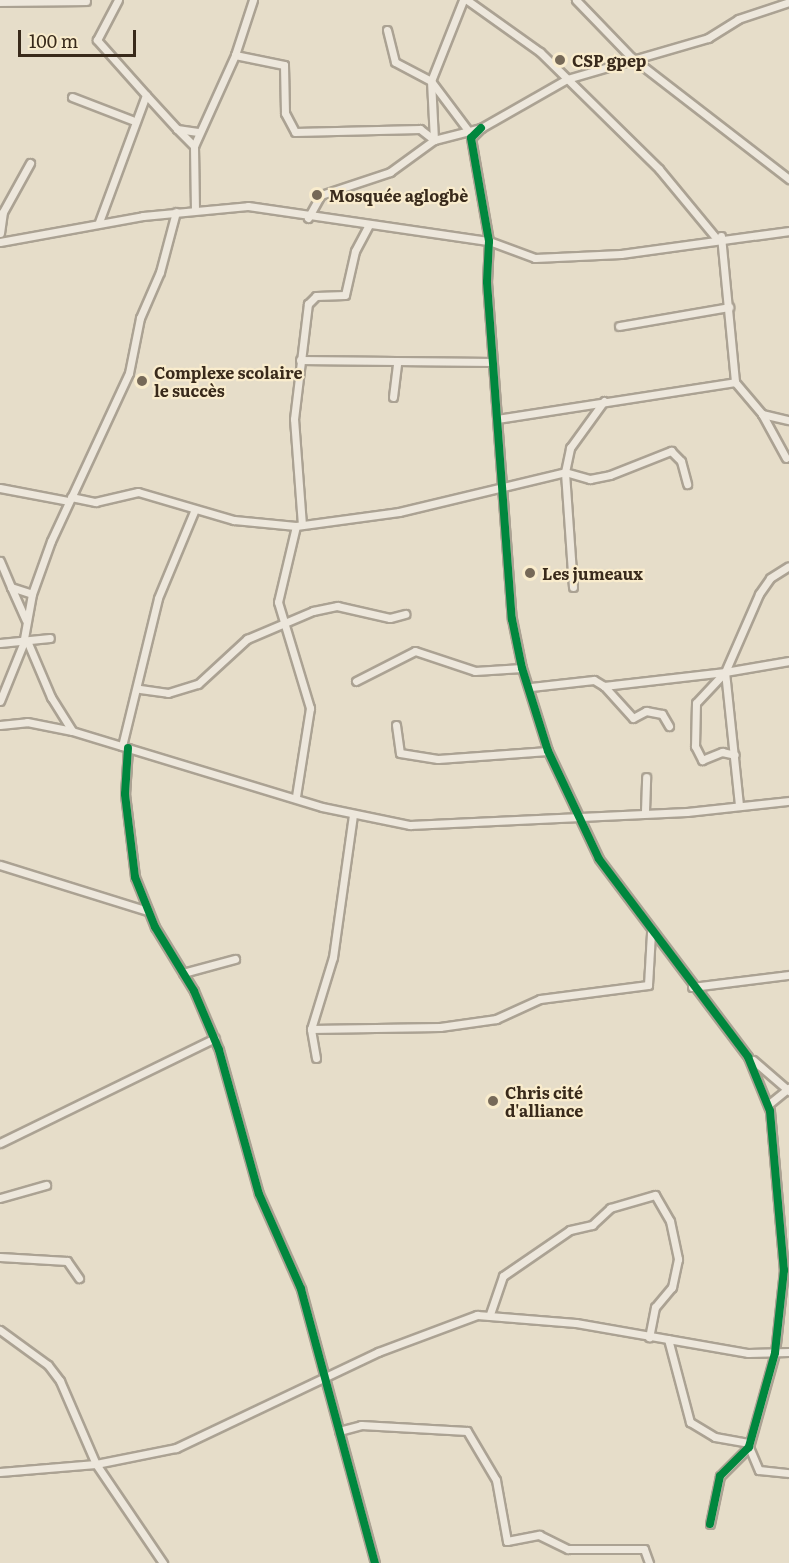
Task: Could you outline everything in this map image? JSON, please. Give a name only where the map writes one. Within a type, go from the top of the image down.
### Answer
[{"type":"street","points":[[118,0],[97,40],[194,146]]},
{"type":"street","points":[[195,210],[194,146],[198,132],[235,55],[253,0]]},
{"type":"street","points":[[435,140],[430,81],[465,0],[478,3],[567,79],[659,169],[719,238],[729,307],[735,382],[762,414],[786,458]]},
{"type":"street","points":[[576,0],[631,57],[789,179]]},
{"type":"street","points":[[0,2],[86,1]]},
{"type":"street","points":[[308,218],[321,195],[390,172],[435,140],[470,135],[567,79],[631,57],[714,36],[738,19],[789,2]]},
{"type":"street","points":[[387,30],[395,62],[430,81],[470,135],[489,242],[493,362],[512,619],[522,668],[531,687],[548,751],[599,859],[692,987],[748,1057],[789,1090],[768,1104]]},
{"type":"street","points":[[235,55],[284,65],[285,113],[295,132],[420,129],[435,140]]},
{"type":"street","points":[[99,222],[132,120],[146,95]]},
{"type":"street","points":[[72,98],[132,120]]},
{"type":"street","points":[[177,129],[198,132]]},
{"type":"street","points":[[0,233],[3,212],[30,163]]},
{"type":"street","points":[[0,242],[99,222],[248,206],[308,218],[489,242],[535,258],[621,254],[719,238],[789,231]]},
{"type":"street","points":[[0,701],[26,643],[26,620],[33,594],[70,499],[129,373],[140,318],[160,272],[176,212]]},
{"type":"street","points":[[296,796],[310,708],[282,628],[278,602],[299,525],[294,419],[300,360],[308,303],[316,296],[345,295],[355,251],[369,225]]},
{"type":"street","points":[[619,326],[729,307]]},
{"type":"street","points":[[300,360],[397,363],[493,362]]},
{"type":"street","points":[[393,397],[397,363]]},
{"type":"street","points":[[497,419],[603,401],[646,400],[735,382]]},
{"type":"street","points":[[573,587],[565,472],[570,448],[603,401]]},
{"type":"street","points":[[762,414],[789,420]]},
{"type":"street","points":[[0,488],[95,502],[138,492],[234,520],[299,525],[399,512],[565,472],[590,479],[610,476],[671,451],[681,460],[687,484]]},
{"type":"street","points":[[195,509],[158,598],[140,689],[125,747],[129,847],[147,911],[183,973],[215,1038],[259,1194],[300,1289],[322,1382],[339,1431],[375,1563]]},
{"type":"street","points":[[0,561],[26,620]]},
{"type":"street","points":[[735,756],[722,752],[702,759],[695,746],[696,702],[724,672],[759,594],[770,578],[789,566]]},
{"type":"street","points":[[11,587],[33,594]]},
{"type":"street","points":[[140,689],[168,693],[198,684],[247,639],[282,628],[296,618],[337,606],[390,618],[405,614]]},
{"type":"street","points":[[0,644],[26,643],[50,638]]},
{"type":"street","points":[[26,643],[51,697],[72,731]]},
{"type":"street","points":[[356,681],[415,651],[475,672],[522,668]]},
{"type":"street","points":[[604,686],[724,672],[789,661]]},
{"type":"street","points":[[724,672],[739,805]]},
{"type":"street","points":[[531,687],[594,680],[604,686],[633,718],[646,711],[662,714],[669,726]]},
{"type":"street","points":[[0,725],[27,722],[72,731],[296,796],[353,816],[410,825],[789,801]]},
{"type":"street","points":[[396,725],[400,753],[410,755],[438,759],[548,751]]},
{"type":"street","points":[[645,811],[646,777]]},
{"type":"street","points":[[316,1058],[311,1029],[333,957],[353,816]]},
{"type":"street","points":[[0,865],[147,911]]},
{"type":"street","points":[[311,1029],[440,1027],[496,1019],[540,999],[648,985],[651,930]]},
{"type":"street","points":[[183,973],[235,959]]},
{"type":"street","points":[[692,987],[789,975]]},
{"type":"street","points":[[0,1143],[215,1038]]},
{"type":"street","points":[[710,1524],[720,1476],[749,1445],[775,1353],[784,1270],[768,1104],[748,1057]]},
{"type":"street","points":[[0,1198],[46,1185]]},
{"type":"street","points":[[490,1314],[496,1289],[509,1271],[539,1256],[570,1230],[592,1226],[610,1208],[655,1195],[670,1221],[678,1259],[672,1287],[655,1307],[650,1337]]},
{"type":"street","points":[[0,1257],[67,1261],[79,1278]]},
{"type":"street","points":[[0,1472],[96,1464],[176,1448],[322,1382],[388,1348],[460,1320],[490,1314],[775,1353],[789,1352]]},
{"type":"street","points":[[0,1330],[48,1365],[60,1381],[96,1464],[163,1563]]},
{"type":"street","points":[[668,1339],[690,1422],[715,1437],[749,1445]]},
{"type":"street","points":[[339,1431],[361,1425],[467,1431],[496,1480],[507,1541],[539,1535],[568,1549],[644,1549],[649,1563]]},
{"type":"street","points":[[749,1445],[759,1470],[789,1473]]},
{"type":"cycle path","points":[[481,128],[471,138],[489,241],[487,282],[512,619],[522,668],[548,751],[599,859],[748,1057],[770,1111],[784,1270],[775,1353],[749,1447],[720,1476],[710,1524]]},
{"type":"cycle path","points":[[128,748],[125,794],[135,877],[155,927],[194,991],[219,1050],[259,1194],[301,1289],[375,1563]]},
{"type":"place","name":"CSP gpep","points":[[560,60]]},
{"type":"place","name":"Mosquée aglogbè","points":[[317,195]]},
{"type":"place","name":"Complexe scolaire le succès","points":[[142,381]]},
{"type":"place","name":"Les jumeaux","points":[[530,573]]},
{"type":"place","name":"Chris cité d'alliance","points":[[493,1101]]}]
